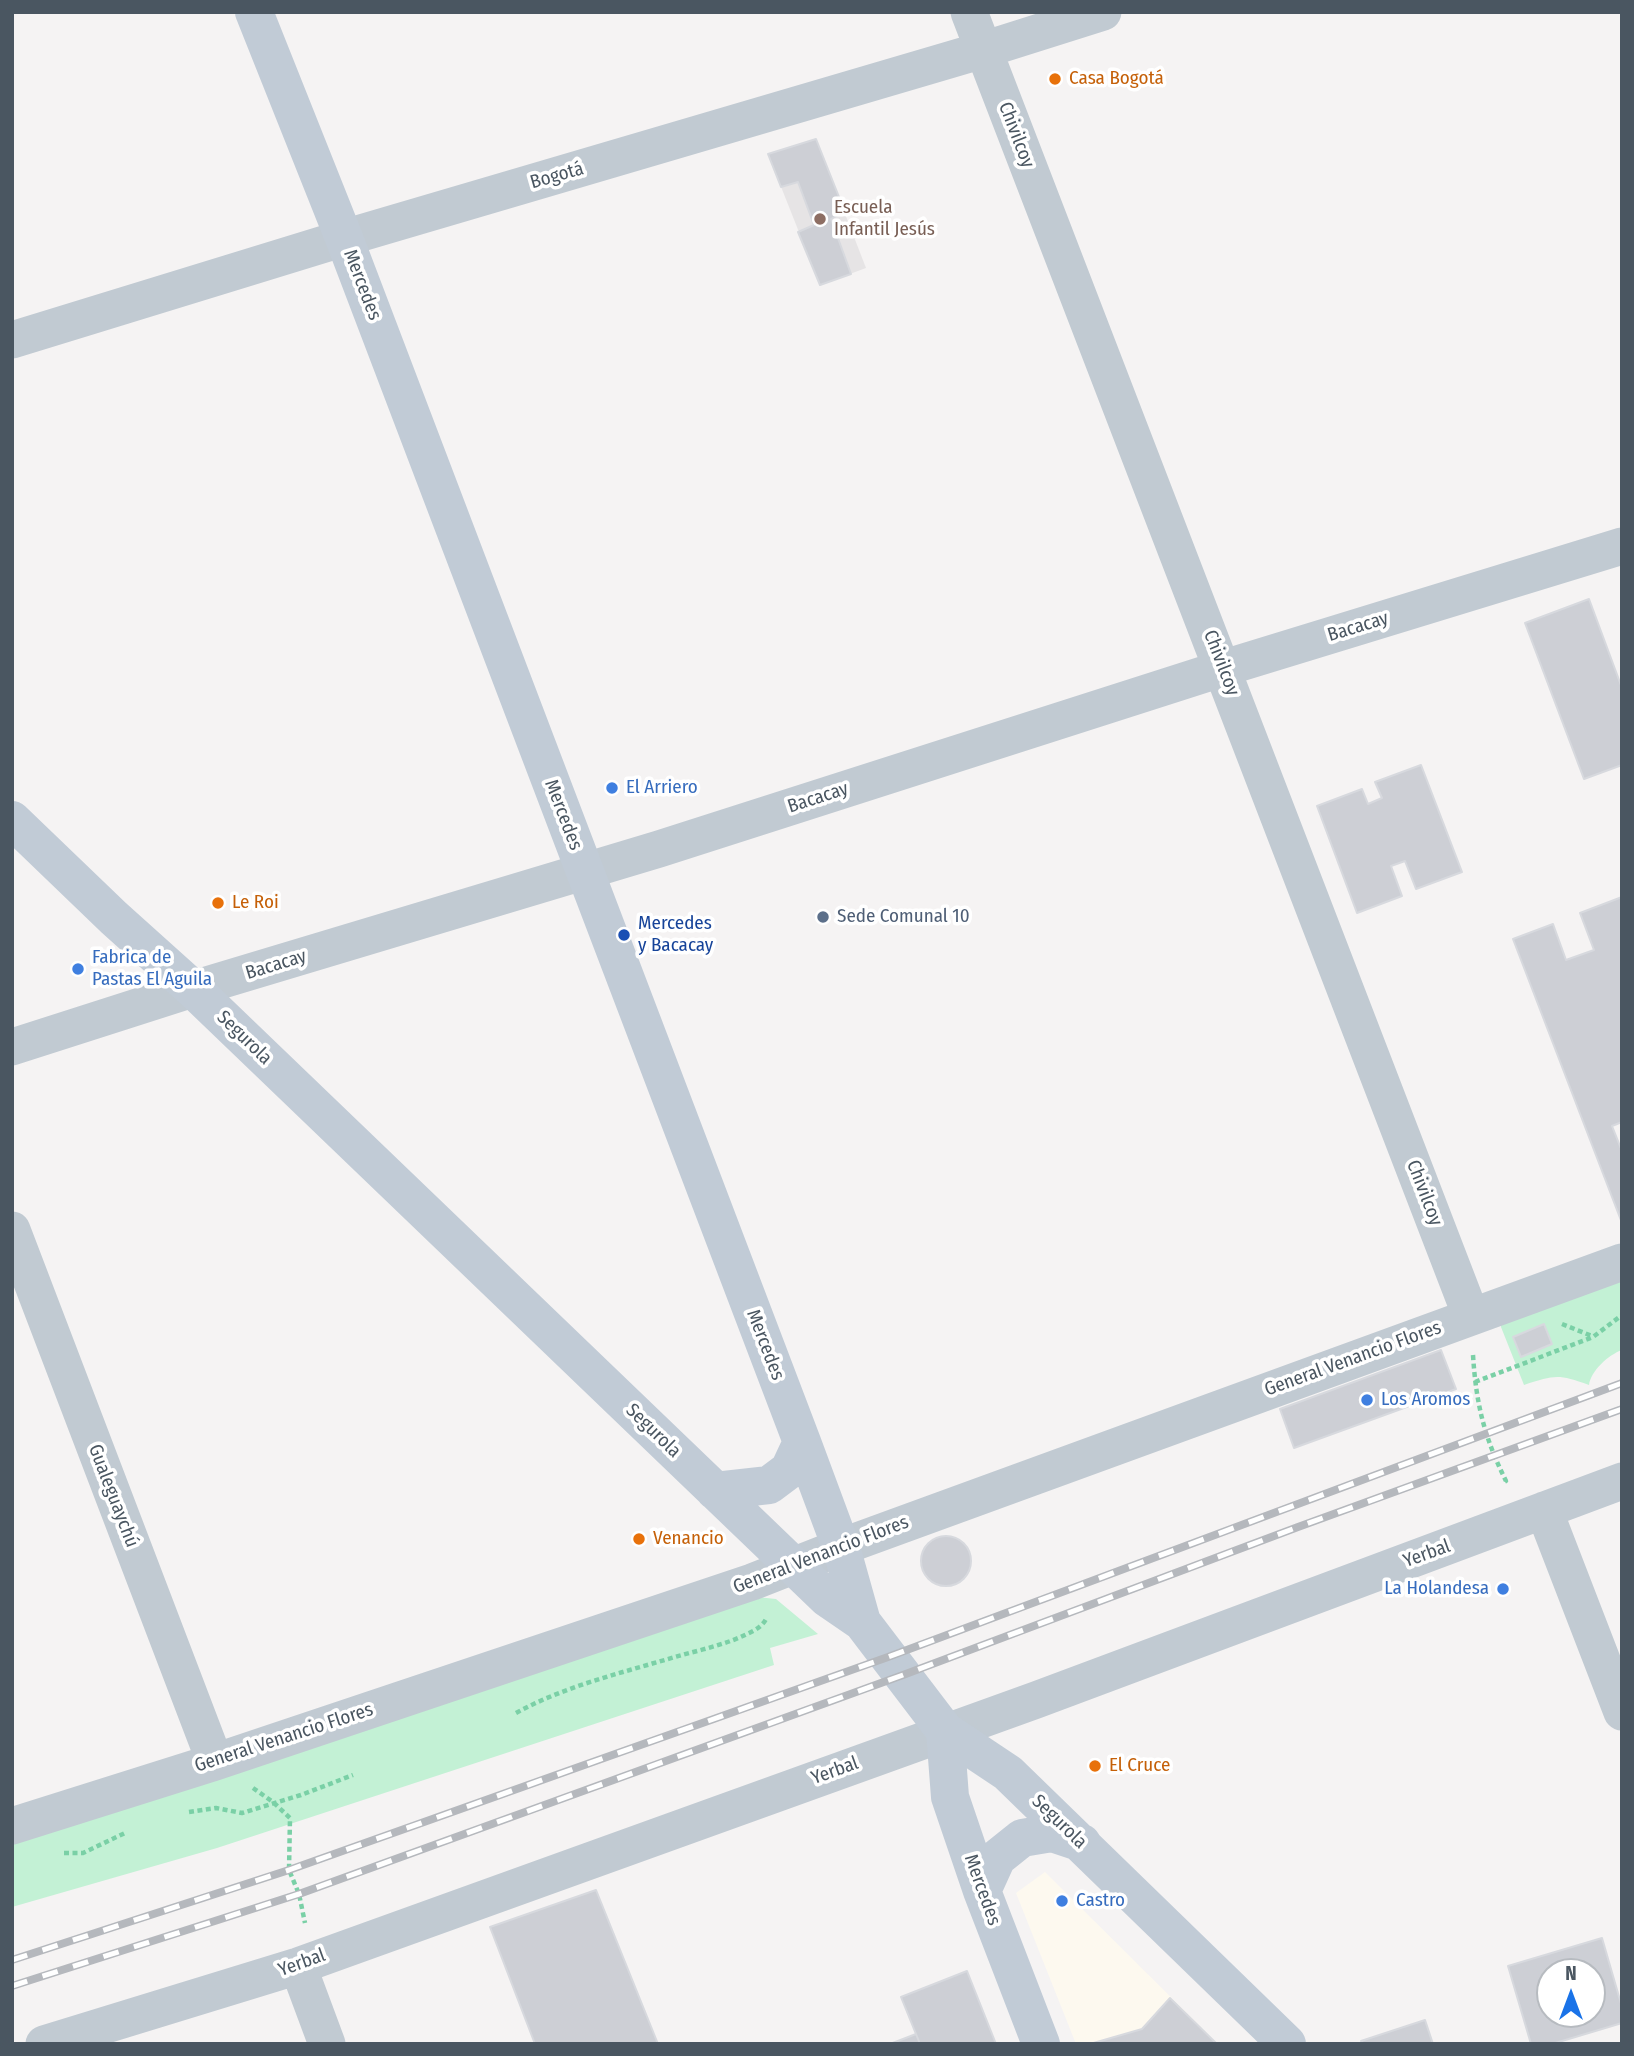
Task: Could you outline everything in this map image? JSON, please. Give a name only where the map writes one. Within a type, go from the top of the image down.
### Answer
[{"type":"street","name":"Mercedes","points":[[254,12],[344,239],[802,1442],[841,1547],[862,1622]]},
{"type":"street","name":"Chivilcoy","points":[[969,12],[1224,668],[1471,1315]]},
{"type":"street","name":"Bogotá","points":[[12,340],[1103,12]]},
{"type":"street","name":"Bacacay","points":[[12,1047],[1622,546]]},
{"type":"street","name":"Segurola","points":[[12,820],[193,989],[827,1598],[862,1622],[945,1731],[1008,1773],[1287,2044]]},
{"type":"street","name":"Gualeguaychú","points":[[12,1230],[215,1762]]},
{"type":"street","name":"General Venancio Flores","points":[[12,1826],[215,1762],[752,1582],[1471,1315],[1622,1262]]},
{"type":"street","points":[[715,1491],[769,1485],[789,1470],[802,1442]]},
{"type":"street","name":"Yerbal","points":[[44,2044],[313,1960],[1035,1700],[1622,1481]]},
{"type":"street","points":[[1528,1516],[1622,1712]]},
{"type":"street","name":"Mercedes","points":[[945,1731],[950,1797],[982,1892],[1041,2044]]},
{"type":"street","points":[[982,1892],[997,1858],[1022,1838],[1052,1833],[1082,1843]]},
{"type":"street","points":[[313,1960],[327,2044]]},
{"type":"path","points":[[1471,1315],[1475,1393],[1486,1434],[1507,1481],[1502,1483],[1528,1516]]},
{"type":"path","points":[[1475,1382],[1593,1337],[1622,1315]]},
{"type":"path","points":[[516,1713],[539,1700],[746,1635],[764,1624],[771,1610],[752,1582]]},
{"type":"path","points":[[215,1762],[273,1802],[290,1818],[289,1870],[299,1894],[305,1925],[316,1933],[313,1960]]},
{"type":"path","points":[[184,1813],[216,1808],[242,1813],[354,1775]]},
{"type":"path","points":[[64,1853],[83,1853],[136,1827]]},
{"type":"shaded area","name":"Escuela Infantil Jesús","points":[[816,139],[866,268],[820,285],[768,154]]},
{"type":"shaded area","points":[[1045,1872],[1218,2044],[1076,2044],[1016,1893]]},
{"type":"green space","points":[[1622,1277],[1622,1350],[1601,1364],[1589,1385],[1557,1377],[1524,1385],[1501,1324]]},
{"type":"green space","points":[[757,1597],[776,1599],[818,1634],[770,1648],[774,1665],[217,1848],[12,1907],[12,1844],[220,1778]]},
{"type":"building","name":"Escuela Infantil Jesús","points":[[816,139],[843,207],[838,209],[838,215],[831,219],[851,274],[820,285],[798,232],[814,225],[798,182],[781,187],[768,154]]},
{"type":"building","points":[[1589,599],[1622,688],[1622,765],[1584,779],[1525,623]]},
{"type":"building","points":[[1421,765],[1462,872],[1416,889],[1405,861],[1391,866],[1402,896],[1357,913],[1317,806],[1362,789],[1368,804],[1382,798],[1375,782]]},
{"type":"building","points":[[1622,897],[1622,1122],[1612,1126],[1622,1151],[1622,1223],[1513,939],[1553,924],[1566,960],[1594,950],[1580,913]]},
{"type":"building","points":[[1544,1324],[1552,1344],[1521,1357],[1513,1337]]},
{"type":"building","points":[[1441,1350],[1456,1389],[1294,1448],[1280,1409]]},
{"type":"building","points":[[946,1536],[964,1543],[971,1561],[964,1579],[946,1586],[928,1579],[921,1561],[928,1543]]},
{"type":"building","points":[[596,1890],[658,2044],[535,2044],[490,1927]]},
{"type":"building","points":[[1602,1938],[1622,2007],[1622,2023],[1606,2028],[1606,1958],[1536,1958],[1536,2028],[1605,2028],[1552,2044],[1531,2044],[1508,1966]]},
{"type":"building","points":[[967,1971],[996,2044],[920,2044],[901,1997]]},
{"type":"building","points":[[1170,1998],[1217,2044],[1090,2044],[1142,2029]]},
{"type":"building","points":[[1425,2020],[1433,2044],[1364,2044],[1361,2041]]},
{"type":"building","points":[[916,2034],[920,2044],[890,2044]]},
{"type":"railway","points":[[12,1960],[289,1870],[888,1657],[1622,1383]]},
{"type":"railway","points":[[12,1986],[299,1894],[903,1675],[1622,1409]]},
{"type":"place","name":"Casa Bogotá","points":[[1055,79]]},
{"type":"place","name":"Escuela Infantil Jesús","points":[[820,219]]},
{"type":"place","name":"El Arriero","points":[[612,788]]},
{"type":"place","name":"Le Roi","points":[[218,903]]},
{"type":"place","name":"Sede Comunal 10","points":[[823,917]]},
{"type":"place","name":"Mercedes y Bacacay","points":[[624,935]]},
{"type":"place","name":"Fabrica de Pastas El Aguila","points":[[78,969]]},
{"type":"place","name":"Los Aromos","points":[[1367,1400]]},
{"type":"place","name":"Venancio","points":[[639,1539]]},
{"type":"place","name":"La Holandesa","points":[[1503,1589]]},
{"type":"place","name":"El Cruce","points":[[1095,1766]]},
{"type":"place","name":"Castro","points":[[1062,1901]]}]
